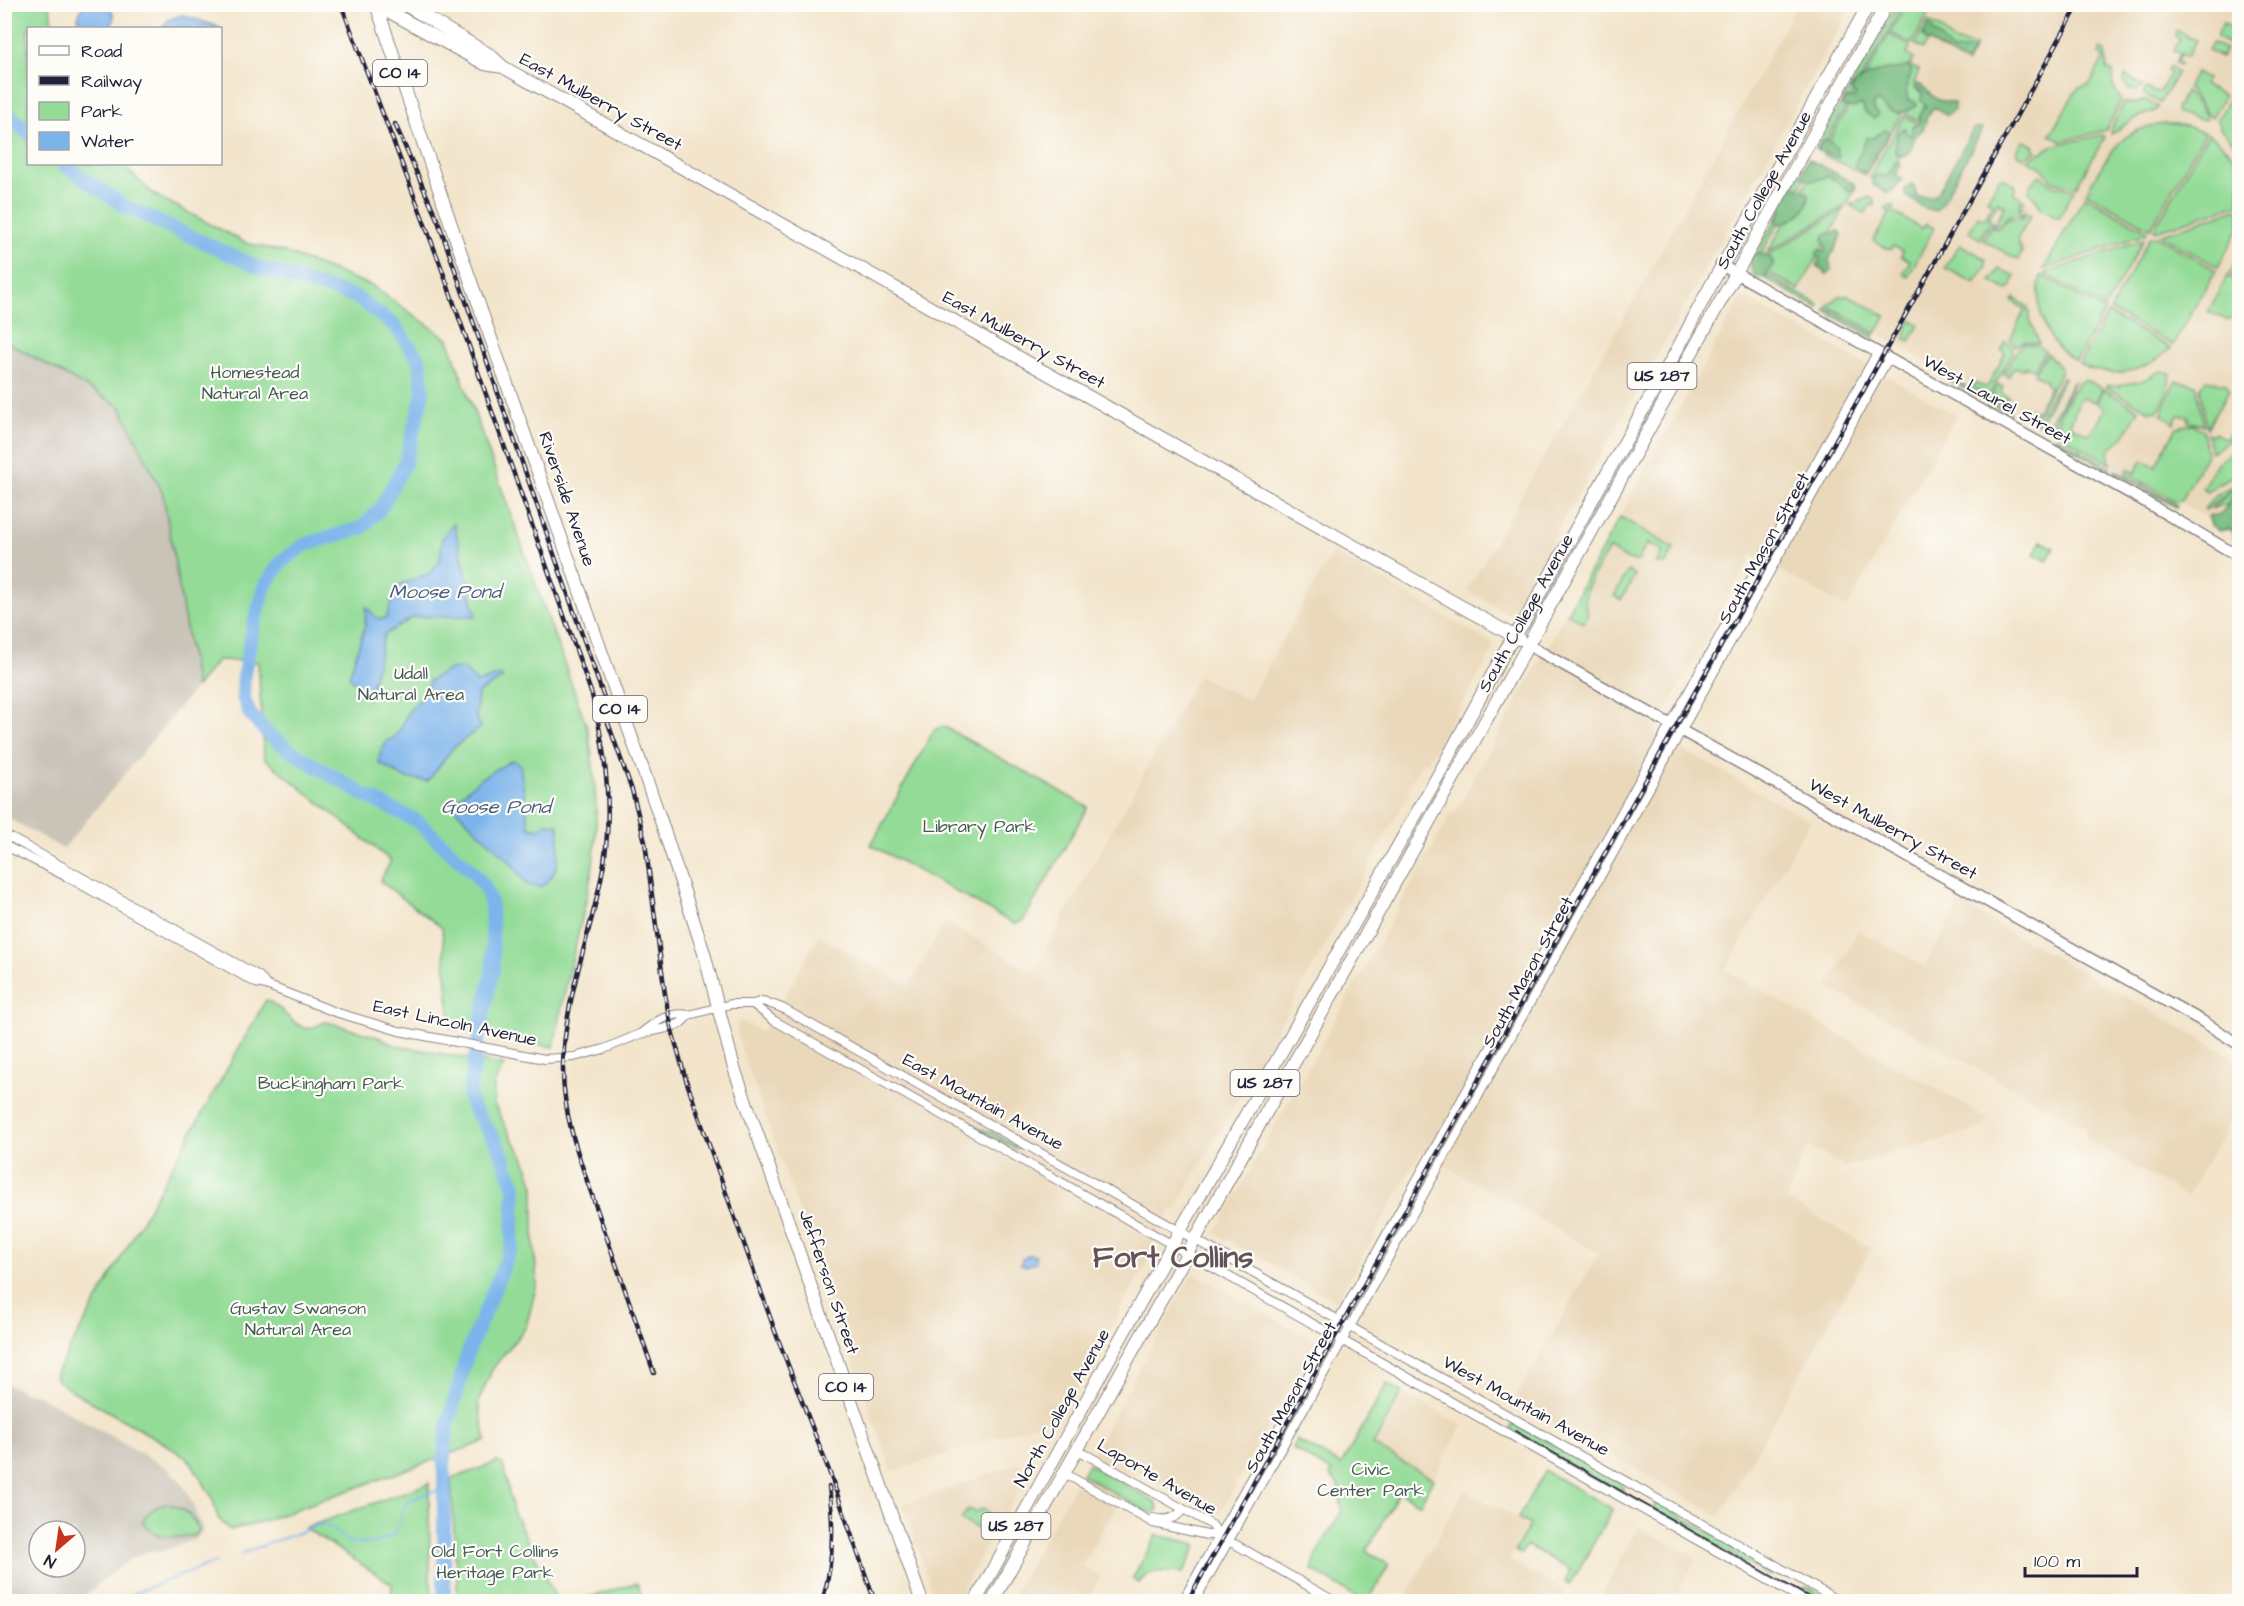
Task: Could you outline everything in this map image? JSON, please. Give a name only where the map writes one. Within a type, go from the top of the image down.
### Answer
[{"type":"highway","name":"East Mulberry Street","points":[[404,4],[490,55],[502,68]]},
{"type":"highway","name":"South College Avenue","points":[[1180,1231],[1471,717],[1477,700],[1637,421],[1721,266],[1869,4]]},
{"type":"highway","name":"South College Avenue","points":[[1195,1240],[1808,149],[1886,4]]},
{"type":"highway","name":"East Mulberry Street","points":[[376,5],[485,64],[502,68],[1528,645]]},
{"type":"highway","name":"Riverside Avenue","points":[[376,5],[660,818],[704,953],[718,1008]]},
{"type":"highway","points":[[1806,117],[1811,121],[1812,129],[1808,149]]},
{"type":"highway","points":[[1614,494],[1612,487],[1615,474],[1635,436],[1637,421]]},
{"type":"highway","points":[[1581,550],[1585,532],[1599,506],[1600,486]]},
{"type":"highway","name":"Jefferson Street","points":[[718,1008],[734,1068],[920,1600]]},
{"type":"highway","name":"North College Avenue","points":[[975,1602],[1180,1231]]},
{"type":"highway","name":"North College Avenue","points":[[992,1602],[1195,1240]]},
{"type":"main road","name":"West Laurel Street","points":[[1721,266],[2240,557]]},
{"type":"main road","name":"West Mulberry Street","points":[[1528,645],[2197,1018],[2240,1045]]},
{"type":"street","name":"South Mason Street","points":[[1194,1602],[1342,1341],[1877,353]]},
{"type":"street","name":"South Mason Street","points":[[1182,1602],[1339,1320],[1888,359]]},
{"type":"street","name":"East Lincoln Avenue","points":[[4,834],[259,976],[266,985]]},
{"type":"street","name":"East Lincoln Avenue","points":[[4,845],[71,879],[256,983],[342,1014],[399,1031],[510,1054],[545,1059],[574,1057],[604,1049],[640,1034],[655,1022],[669,1016],[678,1013],[689,1015],[718,1008]]},
{"type":"street","name":"East Mountain Avenue","points":[[718,1008],[763,1001],[782,1008],[1195,1240]]},
{"type":"street","name":"East Mountain Avenue","points":[[753,1004],[773,1020],[1188,1253]]},
{"type":"street","name":"West Mountain Avenue","points":[[1195,1240],[1841,1602]]},
{"type":"street","name":"West Mountain Avenue","points":[[1188,1253],[1807,1602]]},
{"type":"street","name":"Laporte Avenue","points":[[1078,1450],[1212,1526],[1219,1535],[1336,1602]]},
{"type":"street","name":"Laporte Avenue","points":[[1064,1473],[1153,1523],[1207,1535],[1219,1535]]},
{"type":"street","points":[[1120,1505],[1163,1520],[1179,1515],[1183,1509]]},
{"type":"shaded area","points":[[1797,5],[1852,5],[1657,356],[1509,614],[1467,591],[1638,293]]},
{"type":"shaded area","points":[[1906,5],[2239,5],[2239,536],[1758,267]]},
{"type":"shaded area","points":[[1742,296],[1956,415],[1847,608],[1752,555],[1654,733],[1810,821],[1725,970],[1989,1119],[1983,1127],[1846,1167],[1809,1146],[1786,1199],[1871,1248],[1720,1516],[1514,1401],[1599,1253],[1421,1152],[1337,1301],[1215,1233],[1451,814],[1455,813]]},
{"type":"shaded area","points":[[5,341],[120,406],[163,494],[196,687],[63,849],[5,816]]},
{"type":"shaded area","points":[[1333,552],[1492,643],[1494,649],[1427,763],[1422,762],[1410,784],[1409,793],[1175,1210],[1171,1209],[1150,1248],[1152,1253],[1058,1421],[1048,1420],[892,1472],[740,1045],[737,1031],[738,1021],[762,1032],[794,981],[818,935],[909,986],[945,922],[1033,972],[1198,676],[1249,700]]},
{"type":"shaded area","points":[[1960,904],[2232,1056],[2239,1074],[2239,1107],[2187,1197],[2087,1140],[2085,1127],[1828,987],[1858,930],[1924,966]]},
{"type":"shaded area","points":[[1193,1273],[1315,1341],[1220,1513],[1215,1514],[1137,1470],[1082,1566],[1100,1576],[1086,1601],[1009,1602]]},
{"type":"shaded area","points":[[4,1382],[23,1392],[38,1395],[167,1468],[187,1491],[203,1530],[196,1539],[162,1551],[145,1552],[130,1559],[78,1601],[5,1601]]},
{"type":"shaded area","points":[[1402,1392],[1463,1425],[1433,1479],[1372,1445]]},
{"type":"shaded area","points":[[1018,1464],[1026,1476],[956,1601],[936,1601],[902,1505]]},
{"type":"shaded area","points":[[1464,1490],[1529,1525],[1509,1560],[1566,1592],[1560,1601],[1403,1602]]},
{"type":"shaded area","points":[[1639,1527],[1697,1558],[1673,1601],[1598,1601]]},
{"type":"green space","points":[[5,4],[50,5],[52,27],[27,27],[27,165],[122,165],[155,195],[246,243],[284,252],[372,286],[448,339],[588,730],[591,748],[596,803],[594,858],[554,1047],[451,1027],[442,928],[380,881],[391,861],[264,758],[258,662],[218,660],[196,687],[163,494],[120,406],[5,341]]},
{"type":"green space","points":[[1897,5],[1903,5],[1820,152],[1816,148]]},
{"type":"green space","points":[[1906,5],[1932,6],[1912,44],[1890,32]]},
{"type":"green space","points":[[1928,21],[1940,28],[1953,41],[1976,46],[1967,64],[1928,41],[1923,49],[1915,44]]},
{"type":"green space","points":[[2223,23],[2239,32],[2239,50],[2216,37]]},
{"type":"green space","points":[[1929,25],[1933,32],[1953,51],[1973,49],[1967,62],[1965,63],[1925,39],[1923,36]]},
{"type":"green space","points":[[2176,30],[2196,40],[2187,57],[2181,54],[2178,61],[2180,65],[2175,63],[2180,54],[2173,50],[2180,39],[2175,36]]},
{"type":"green space","points":[[1889,34],[1909,45],[1907,54],[1914,59],[1900,84],[1903,111],[1865,175],[1822,154]]},
{"type":"green space","points":[[2212,43],[2226,49],[2221,57],[2208,50]]},
{"type":"green space","points":[[2101,49],[2105,52],[2107,69],[2113,72],[2113,86],[2121,101],[2106,130],[2062,141],[2050,135],[2074,94],[2079,88],[2089,85],[2104,58],[2099,54]]},
{"type":"green space","points":[[1908,66],[1912,72],[1906,88],[1908,100],[1917,104],[1913,108],[1896,113],[1889,111],[1877,101],[1873,106],[1878,115],[1874,119],[1865,112],[1862,104],[1853,108],[1841,106],[1846,99],[1854,98],[1856,95],[1851,91],[1855,84],[1864,78],[1883,70]]},
{"type":"green space","points":[[2170,66],[2178,72],[2160,103],[2145,95],[2144,92],[2146,88],[2156,93],[2160,92],[2170,73],[2167,71]]},
{"type":"green space","points":[[1912,67],[1919,70],[1915,88],[1924,94],[1926,102],[1918,121],[1906,114],[1909,108],[1906,106],[1904,82]]},
{"type":"green space","points":[[2196,72],[2207,78],[2204,85],[2224,96],[2212,118],[2187,88]]},
{"type":"green space","points":[[2125,75],[2143,86],[2142,88],[2128,89],[2124,82]]},
{"type":"green space","points":[[1914,83],[1941,101],[1954,103],[1954,110],[1947,115],[1934,107],[1927,116],[1924,128],[1915,137],[1910,151],[1903,157],[1895,153],[1897,133],[1905,128],[1911,136],[1912,127],[1919,124],[1920,114],[1926,106],[1920,100],[1922,91],[1915,87]]},
{"type":"green space","points":[[2185,91],[2207,117],[2205,120],[2177,113],[2176,107]]},
{"type":"green space","points":[[2229,99],[2239,105],[2239,148],[2220,128],[2217,121]]},
{"type":"green space","points":[[2146,100],[2158,107],[2155,111],[2137,117],[2111,134],[2111,128],[2124,103]]},
{"type":"green space","points":[[1904,116],[1917,123],[1890,174],[1880,178],[1869,177]]},
{"type":"green space","points":[[2175,124],[2205,133],[2151,228],[2086,193],[2102,165],[2130,134],[2142,128]]},
{"type":"green space","points":[[1974,128],[1983,128],[1936,211],[1924,208],[1905,195],[1905,189],[1911,184],[1914,186],[1917,197],[1932,197],[1937,194]]},
{"type":"green space","points":[[1885,130],[1889,132],[1888,135],[1867,171],[1865,173],[1854,166],[1867,137],[1872,138]]},
{"type":"green space","points":[[2208,134],[2227,148],[2233,156],[2238,172],[2239,204],[2154,230]]},
{"type":"green space","points":[[2102,135],[2105,137],[2076,187],[2052,181],[2042,168],[2028,160],[2052,146]]},
{"type":"green space","points":[[1827,139],[1837,148],[1839,158],[1817,147]]},
{"type":"green space","points":[[2025,141],[2034,146],[2033,149],[2037,151],[2024,158],[2016,153]]},
{"type":"green space","points":[[1808,159],[1850,181],[1855,185],[1854,189],[1850,191],[1827,176],[1814,181],[1808,180],[1801,174]]},
{"type":"green space","points":[[1897,160],[1901,165],[1896,174],[1902,180],[1894,190],[1887,193],[1872,184],[1872,178],[1875,175],[1887,176]]},
{"type":"green space","points":[[1808,161],[1813,164],[1755,265],[1751,263]]},
{"type":"green space","points":[[1816,166],[1856,188],[1846,205],[1768,252]]},
{"type":"green space","points":[[2040,175],[2053,185],[2074,190],[2059,218],[2041,208],[2029,192],[2030,185]]},
{"type":"green space","points":[[2003,178],[2015,185],[2014,193],[2025,201],[2020,202],[2020,206],[2024,207],[2019,208],[2021,213],[2026,211],[2023,215],[2010,215],[1998,226],[1993,226],[2005,206],[1998,202],[1988,219],[1993,222],[1992,225],[1989,224],[1980,239],[1969,232],[1978,216],[1984,219],[1993,203],[1987,200],[1999,179]]},
{"type":"green space","points":[[1790,187],[1808,193],[1808,200],[1800,215],[1778,224],[1776,220],[1782,211],[1782,201]]},
{"type":"green space","points":[[2085,196],[2147,231],[2146,234],[2044,269]]},
{"type":"green space","points":[[1870,197],[1875,200],[1875,206],[1871,204],[1865,214],[1850,205]]},
{"type":"green space","points":[[1895,206],[1893,212],[1922,229],[1926,224],[1934,228],[1908,277],[1903,274],[1910,261],[1901,256],[1903,251],[1893,246],[1890,250],[1873,241],[1890,213],[1885,209]]},
{"type":"green space","points":[[2239,208],[2239,227],[2218,267],[2160,235]]},
{"type":"green space","points":[[1844,209],[1799,290],[1758,267],[1764,257]]},
{"type":"green space","points":[[2031,215],[2017,240],[2018,246],[2022,248],[2018,260],[1983,240],[1990,227],[1998,229],[2008,219],[2022,218]]},
{"type":"green space","points":[[1840,231],[1842,235],[1829,260],[1832,271],[1827,275],[1817,265],[1820,258],[1816,254],[1819,250],[1825,251],[1823,240],[1825,235]]},
{"type":"green space","points":[[2156,236],[2216,270],[2173,345],[2110,310],[2150,237]]},
{"type":"green space","points":[[2144,239],[2105,308],[2045,274],[2045,273]]},
{"type":"green space","points":[[1961,245],[1986,259],[1986,267],[1975,283],[1945,268]]},
{"type":"green space","points":[[1761,253],[1770,257],[1774,263],[1765,276],[1759,278],[1752,273],[1750,258],[1752,255]]},
{"type":"green space","points":[[2240,256],[2239,280],[2229,274]]},
{"type":"green space","points":[[1756,269],[1820,305],[1818,308],[1754,272]]},
{"type":"green space","points":[[1999,269],[2015,276],[2011,287],[2007,290],[1991,281]]},
{"type":"green space","points":[[2041,275],[2105,311],[2076,361],[2056,345],[2044,324],[2039,300]]},
{"type":"green space","points":[[2227,276],[2239,283],[2240,313],[2227,320],[2208,312]]},
{"type":"green space","points":[[1840,295],[1842,297],[1848,295],[1886,316],[1876,333],[1828,306]]},
{"type":"green space","points":[[2014,298],[2027,306],[2039,343],[2024,341],[2015,346],[2010,340],[2025,309],[2012,301]]},
{"type":"green space","points":[[1826,308],[1875,335],[1873,338],[1825,311]]},
{"type":"green space","points":[[2108,313],[2171,348],[2150,363],[2128,371],[2104,372],[2079,364]]},
{"type":"green space","points":[[1911,320],[1919,325],[1910,341],[1905,339]]},
{"type":"green space","points":[[2005,341],[2012,347],[2013,352],[1989,396],[1972,387],[1975,383],[1988,386],[2005,353],[2001,350]]},
{"type":"green space","points":[[2024,343],[2036,345],[2045,351],[2034,370],[2026,366],[2024,369],[2014,368],[2008,377],[2004,374]]},
{"type":"green space","points":[[2047,353],[2061,369],[2060,373],[2036,417],[2030,419],[2020,414],[2024,407],[2036,412],[2050,387],[2045,383],[2046,381],[2034,374]]},
{"type":"green space","points":[[2161,371],[2171,373],[2166,396],[2157,412],[2153,410],[2151,412],[2106,387],[2107,385],[2119,387],[2119,385],[2142,381]]},
{"type":"green space","points":[[2064,377],[2063,380],[2039,424],[2036,423]]},
{"type":"green space","points":[[1950,378],[2011,412],[2009,414],[1949,381]]},
{"type":"green space","points":[[2085,380],[2103,388],[2095,402],[2080,399],[2070,425],[2087,434],[2093,429],[2105,408],[2097,403],[2104,389],[2139,410],[2124,436],[2110,449],[2108,455],[2111,464],[2063,437],[2059,431],[2059,417],[2066,402],[2078,383]]},
{"type":"green space","points":[[2205,380],[2226,384],[2229,390],[2207,428],[2200,389]]},
{"type":"green space","points":[[2075,381],[2056,417],[2055,427],[2049,424],[2072,384]]},
{"type":"green space","points":[[2176,381],[2196,385],[2204,425],[2188,422],[2189,417],[2178,415],[2174,423],[2161,414]]},
{"type":"green space","points":[[1998,385],[2003,387],[2001,392],[2009,398],[2006,398],[2003,404],[1991,398]]},
{"type":"green space","points":[[2236,421],[2239,423],[2239,434],[2211,452],[2207,433],[2214,435],[2215,433],[2226,439]]},
{"type":"green space","points":[[2193,424],[2203,431],[2207,453],[2182,499],[2176,501],[2126,473],[2128,469],[2135,473],[2141,462],[2145,461],[2155,466],[2177,427]]},
{"type":"green space","points":[[2056,437],[2110,467],[2109,470],[2054,439]]},
{"type":"green space","points":[[2239,446],[2239,473],[2207,492],[2202,489],[2217,463]]},
{"type":"green space","points":[[2115,470],[2177,505],[2176,507],[2114,472]]},
{"type":"green space","points":[[2238,484],[2206,510],[2204,509],[2217,494]]},
{"type":"green space","points":[[2239,485],[2239,505],[2223,505],[2211,509]]},
{"type":"green space","points":[[2231,497],[2240,497],[2239,544],[2233,538],[2232,531],[2229,529],[2219,531],[2211,525],[2208,517],[2221,513]]},
{"type":"green space","points":[[1620,517],[1674,548],[1666,564],[1656,563],[1663,551],[1648,543],[1639,561],[1628,560],[1609,549],[1587,589],[1585,597],[1588,614],[1584,623],[1567,613]]},
{"type":"green space","points":[[2041,541],[2054,548],[2047,561],[2034,554]]},
{"type":"green space","points":[[1628,571],[1635,575],[1621,600],[1614,596]]},
{"type":"green space","name":"Library Park","points":[[943,726],[1088,807],[1023,921],[1014,924],[871,845],[934,730]]},
{"type":"green space","name":"Gustav Swanson Natural Area","points":[[266,1000],[305,1028],[312,1028],[327,1022],[381,1038],[394,1045],[504,1065],[494,1084],[494,1104],[524,1156],[534,1186],[537,1284],[526,1327],[493,1368],[478,1402],[486,1441],[255,1524],[230,1530],[218,1518],[212,1497],[191,1462],[167,1445],[67,1388],[57,1380],[55,1375]]},
{"type":"green space","points":[[957,1116],[980,1129],[995,1133],[1019,1148],[1015,1149],[998,1139],[991,1138],[956,1118]]},
{"type":"green space","name":"Civic Center Park","points":[[1387,1384],[1402,1392],[1373,1445],[1433,1479],[1420,1504],[1399,1492],[1367,1551],[1388,1564],[1388,1567],[1370,1598],[1360,1599],[1312,1570],[1318,1551],[1342,1511],[1340,1492],[1337,1483],[1330,1476],[1332,1472],[1293,1449],[1297,1440],[1341,1465]]},
{"type":"green space","points":[[1514,1423],[1622,1483],[1623,1490],[1618,1491],[1512,1432],[1511,1427]]},
{"type":"green space","name":"Old Fort Collins Heritage Park","points":[[497,1462],[503,1464],[513,1511],[557,1601],[458,1601],[451,1479]]},
{"type":"green space","points":[[1088,1464],[1156,1502],[1158,1509],[1153,1513],[1147,1512],[1082,1475]]},
{"type":"green space","points":[[1545,1471],[1613,1509],[1570,1585],[1565,1582],[1570,1570],[1527,1545],[1521,1554],[1515,1551],[1530,1525],[1518,1518]]},
{"type":"green space","points":[[429,1483],[430,1577],[433,1601],[391,1601],[392,1584],[305,1528]]},
{"type":"green space","points":[[1657,1503],[1773,1567],[1773,1574],[1769,1576],[1656,1512],[1654,1507]]},
{"type":"green space","points":[[168,1504],[178,1507],[191,1516],[199,1530],[195,1535],[159,1536],[148,1528],[143,1522],[147,1515],[156,1507]]},
{"type":"green space","points":[[968,1509],[975,1512],[983,1509],[989,1513],[978,1529],[961,1520]]},
{"type":"green space","points":[[1157,1535],[1193,1543],[1196,1548],[1183,1573],[1153,1573],[1139,1583],[1132,1579]]},
{"type":"green space","name":"Old Fort Collins Heritage Park","points":[[637,1583],[644,1601],[577,1601]]},
{"type":"green space","points":[[1805,1587],[1834,1601],[1814,1601],[1802,1594]]},
{"type":"water","points":[[84,4],[110,6],[114,17],[111,27],[82,27],[78,17]]},
{"type":"water","points":[[182,15],[218,27],[163,27],[168,20]]},
{"type":"water","name":"Moose Pond","points":[[454,523],[476,616],[414,617],[384,635],[369,698],[349,676],[365,626],[366,607],[378,619],[386,618],[397,586],[430,573],[440,561],[442,538]]},
{"type":"water","points":[[464,668],[477,683],[500,675],[503,678],[478,693],[476,718],[481,727],[453,748],[428,781],[405,778],[379,763],[380,753],[388,740],[400,730],[408,712],[423,696],[430,680],[450,669]]},
{"type":"water","name":"Goose Pond","points":[[512,760],[520,764],[529,827],[539,829],[546,823],[559,825],[559,851],[556,867],[548,881],[541,887],[527,885],[512,864],[455,809],[456,800],[481,778]]},
{"type":"water","points":[[1030,1255],[1036,1256],[1036,1262],[1027,1266],[1021,1265],[1022,1259]]},
{"type":"waterway","points":[[4,109],[27,132]]},
{"type":"waterway","points":[[64,165],[124,206],[262,269],[356,297],[395,326],[420,361],[423,394],[405,463],[381,508],[362,528],[306,544],[282,561],[266,584],[253,627],[244,674],[243,697],[250,714],[268,734],[291,751],[366,796],[417,821],[474,873],[486,888],[491,905],[493,968],[469,1095],[472,1107],[497,1143],[515,1187],[512,1246],[468,1352],[447,1428],[444,1456],[444,1602]]},
{"type":"waterway","points":[[240,1554],[317,1526],[327,1525],[350,1543],[376,1543],[394,1534],[406,1503],[422,1495],[444,1489]]},
{"type":"waterway","points":[[120,1602],[134,1593],[216,1562]]},
{"type":"tram line","points":[[1515,1431],[1818,1602]]},
{"type":"railway","points":[[341,4],[440,264],[592,695],[605,764],[607,833],[596,903],[567,1022],[564,1046],[564,1089],[570,1127],[581,1164],[654,1373]]},
{"type":"railway","points":[[1187,1602],[2079,4]]},
{"type":"railway","points":[[395,124],[438,221],[610,715]]},
{"type":"railway","points":[[603,709],[632,790],[645,842],[665,994],[671,1027],[686,1080],[776,1334],[828,1468],[875,1602]]},
{"type":"railway","points":[[822,1602],[829,1573],[832,1544],[829,1487]]},
{"type":"district","name":"Fort Collins","points":[[1173,1258]]},
{"type":"park label","name":"Homestead Natural Area","points":[[255,382]]},
{"type":"park label","name":"Udall Natural Area","points":[[411,683]]},
{"type":"park label","name":"Buckingham Park","points":[[331,1083]]}]
